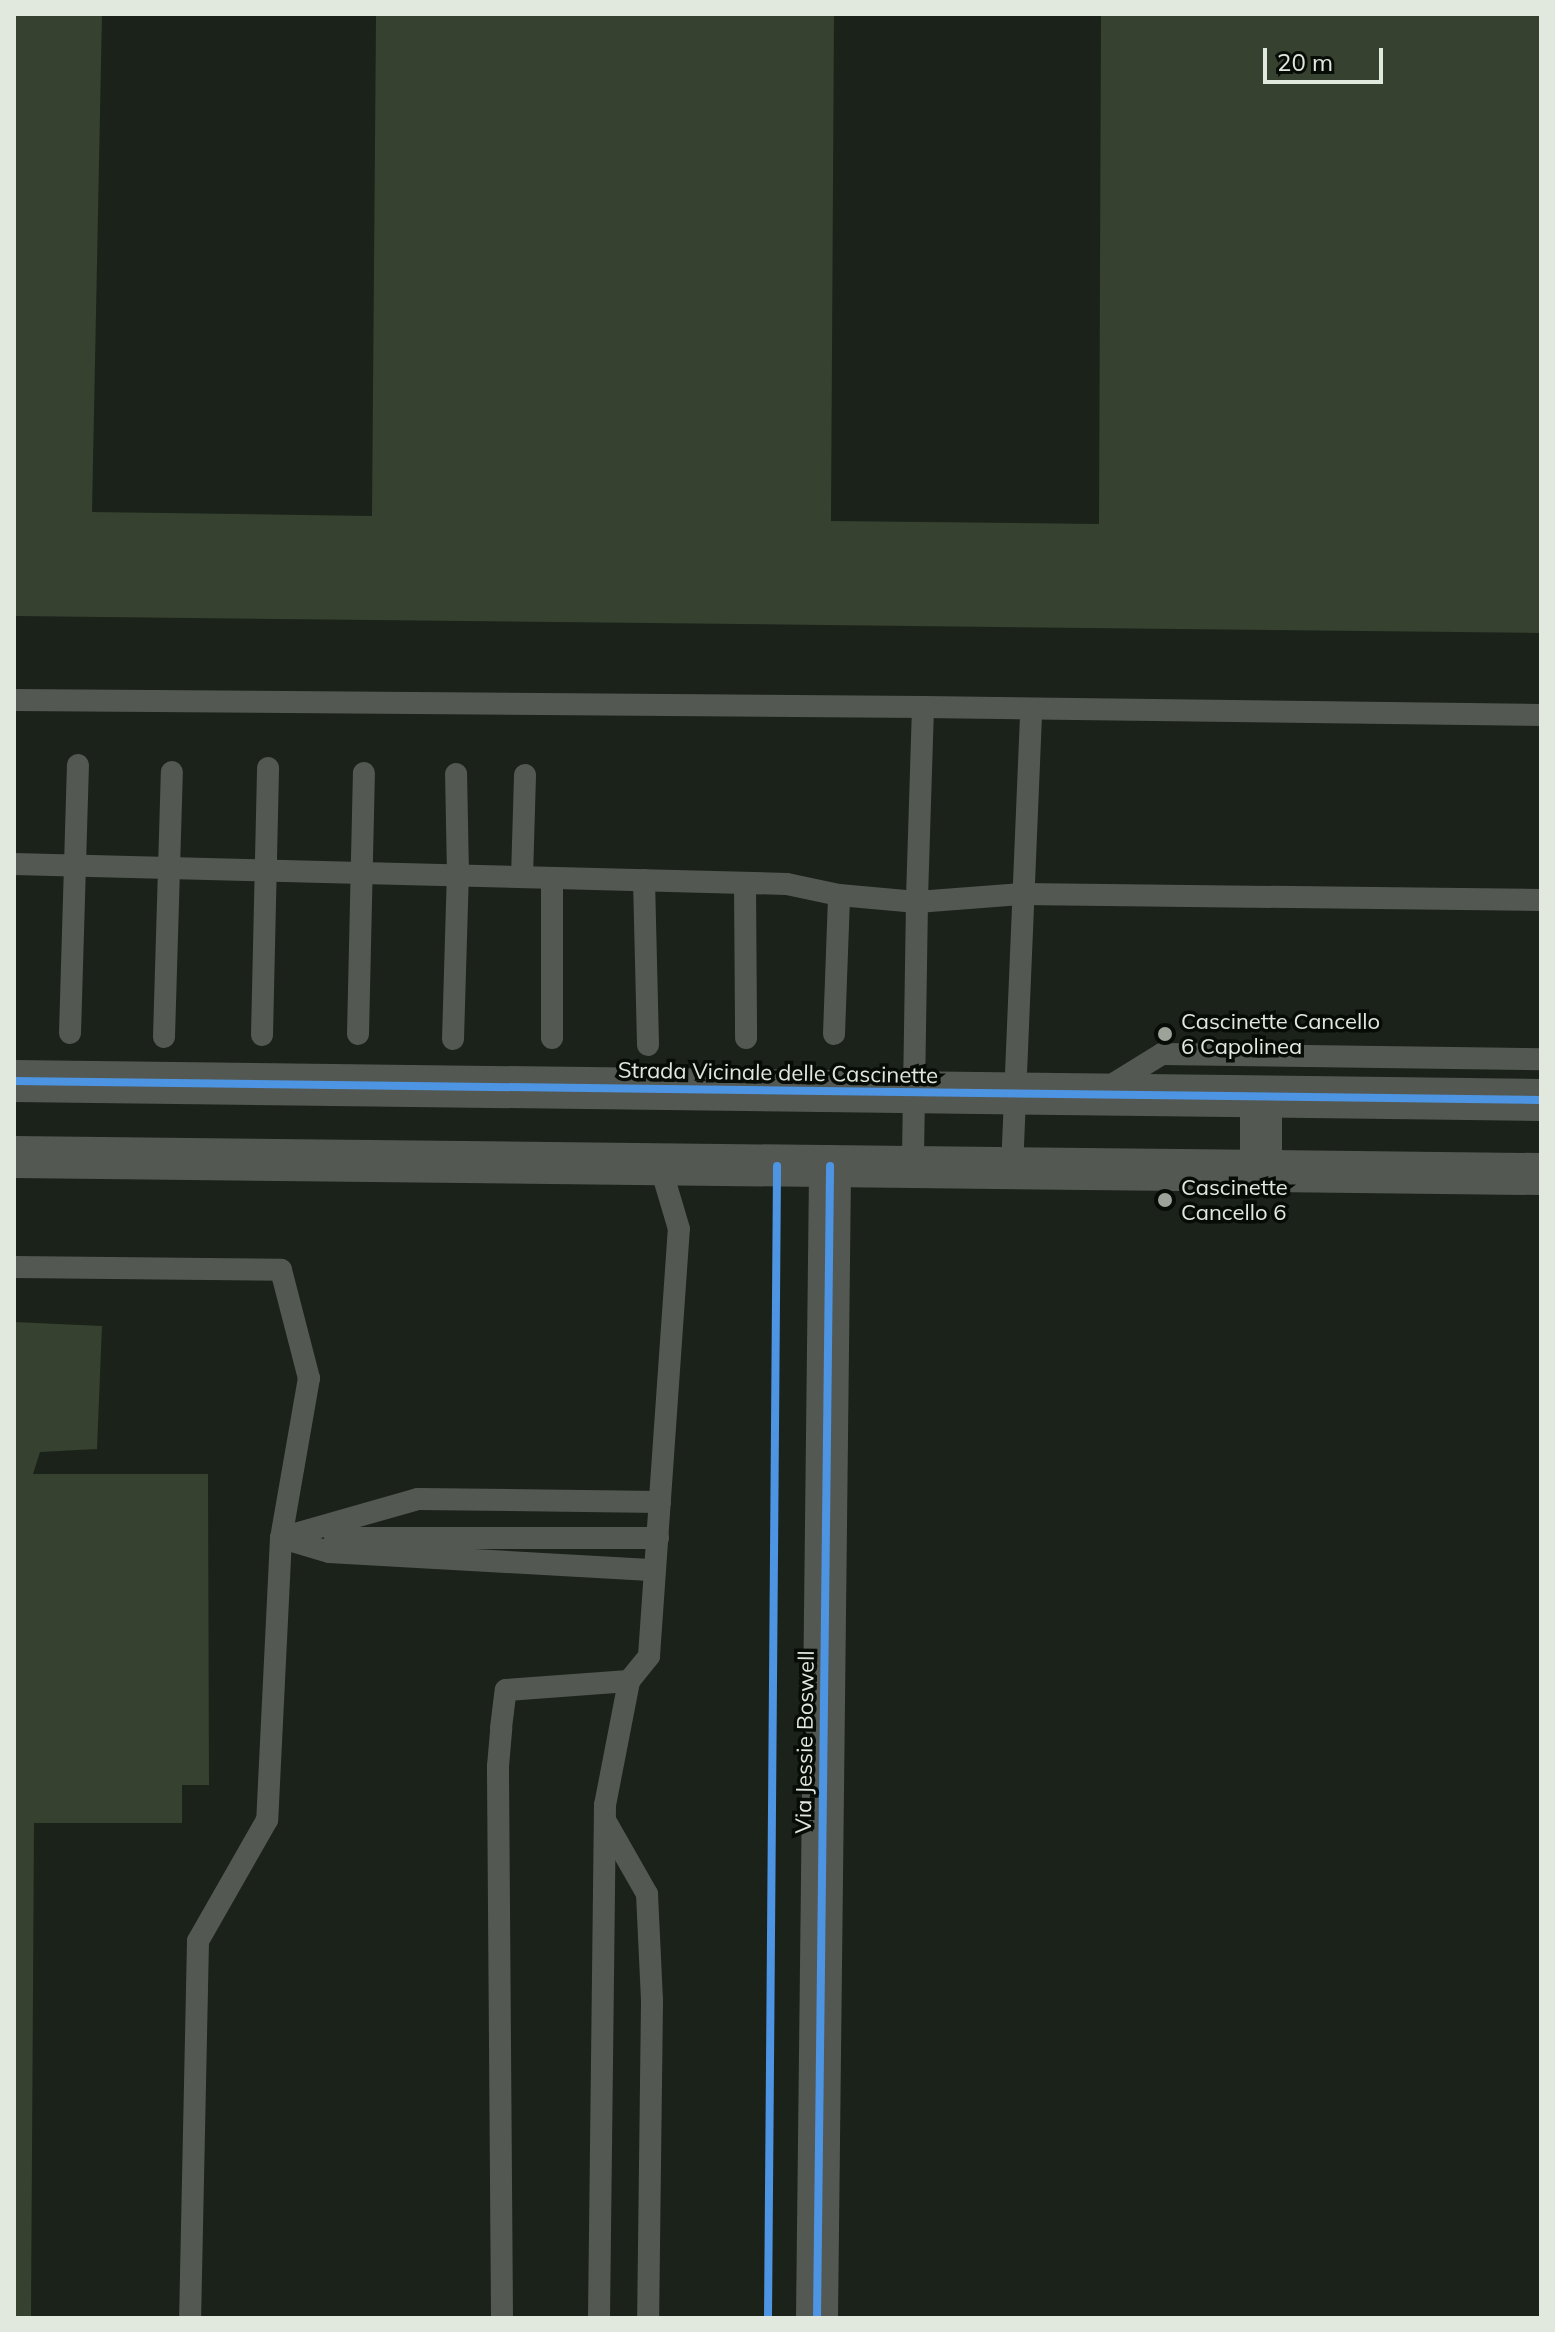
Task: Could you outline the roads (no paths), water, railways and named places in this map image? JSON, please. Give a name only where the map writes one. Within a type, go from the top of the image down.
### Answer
[{"type":"street","name":"Strada Vicinale delle Cascinette","points":[[14,1081],[1541,1100]]},
{"type":"street","points":[[1261,1097],[1261,1171]]},
{"type":"street","points":[[14,1157],[1541,1174]]},
{"type":"street","name":"Via Jessie Boswell","points":[[817,2318],[830,1166]]},
{"type":"lane","points":[[14,700],[1541,715]]},
{"type":"lane","points":[[913,1167],[923,707]]},
{"type":"lane","points":[[1012,1169],[1031,709]]},
{"type":"lane","points":[[70,1033],[78,765]]},
{"type":"lane","points":[[262,1035],[268,768]]},
{"type":"lane","points":[[164,1037],[172,772]]},
{"type":"lane","points":[[358,1034],[364,773]]},
{"type":"lane","points":[[453,1039],[458,875],[456,774]]},
{"type":"lane","points":[[522,877],[525,775]]},
{"type":"lane","points":[[14,864],[787,884],[839,895],[917,902],[1022,894],[1541,900]]},
{"type":"lane","points":[[552,878],[552,1038]]},
{"type":"lane","points":[[644,880],[648,1045]]},
{"type":"lane","points":[[745,883],[746,1038]]},
{"type":"lane","points":[[834,1034],[839,895]]},
{"type":"lane","points":[[1096,1095],[1156,1054],[1541,1059]]},
{"type":"lane","points":[[599,2318],[605,1805],[629,1681],[649,1656],[679,1229],[660,1165]]},
{"type":"lane","points":[[14,1267],[281,1270],[309,1378],[281,1538],[267,1820],[198,1941],[190,2318]]},
{"type":"lane","points":[[281,1538],[418,1499],[660,1502]]},
{"type":"lane","points":[[281,1538],[658,1538]]},
{"type":"lane","points":[[281,1538],[329,1552],[655,1570]]},
{"type":"lane","points":[[502,2318],[498,1766],[506,1690],[629,1681]]},
{"type":"lane","points":[[605,1820],[647,1894],[652,2001],[648,2318]]},
{"type":"place","name":"Cascinette Cancello 6 Capolinea","points":[[1165,1034]]},
{"type":"place","name":"Cascinette Cancello 6","points":[[1165,1200]]}]
